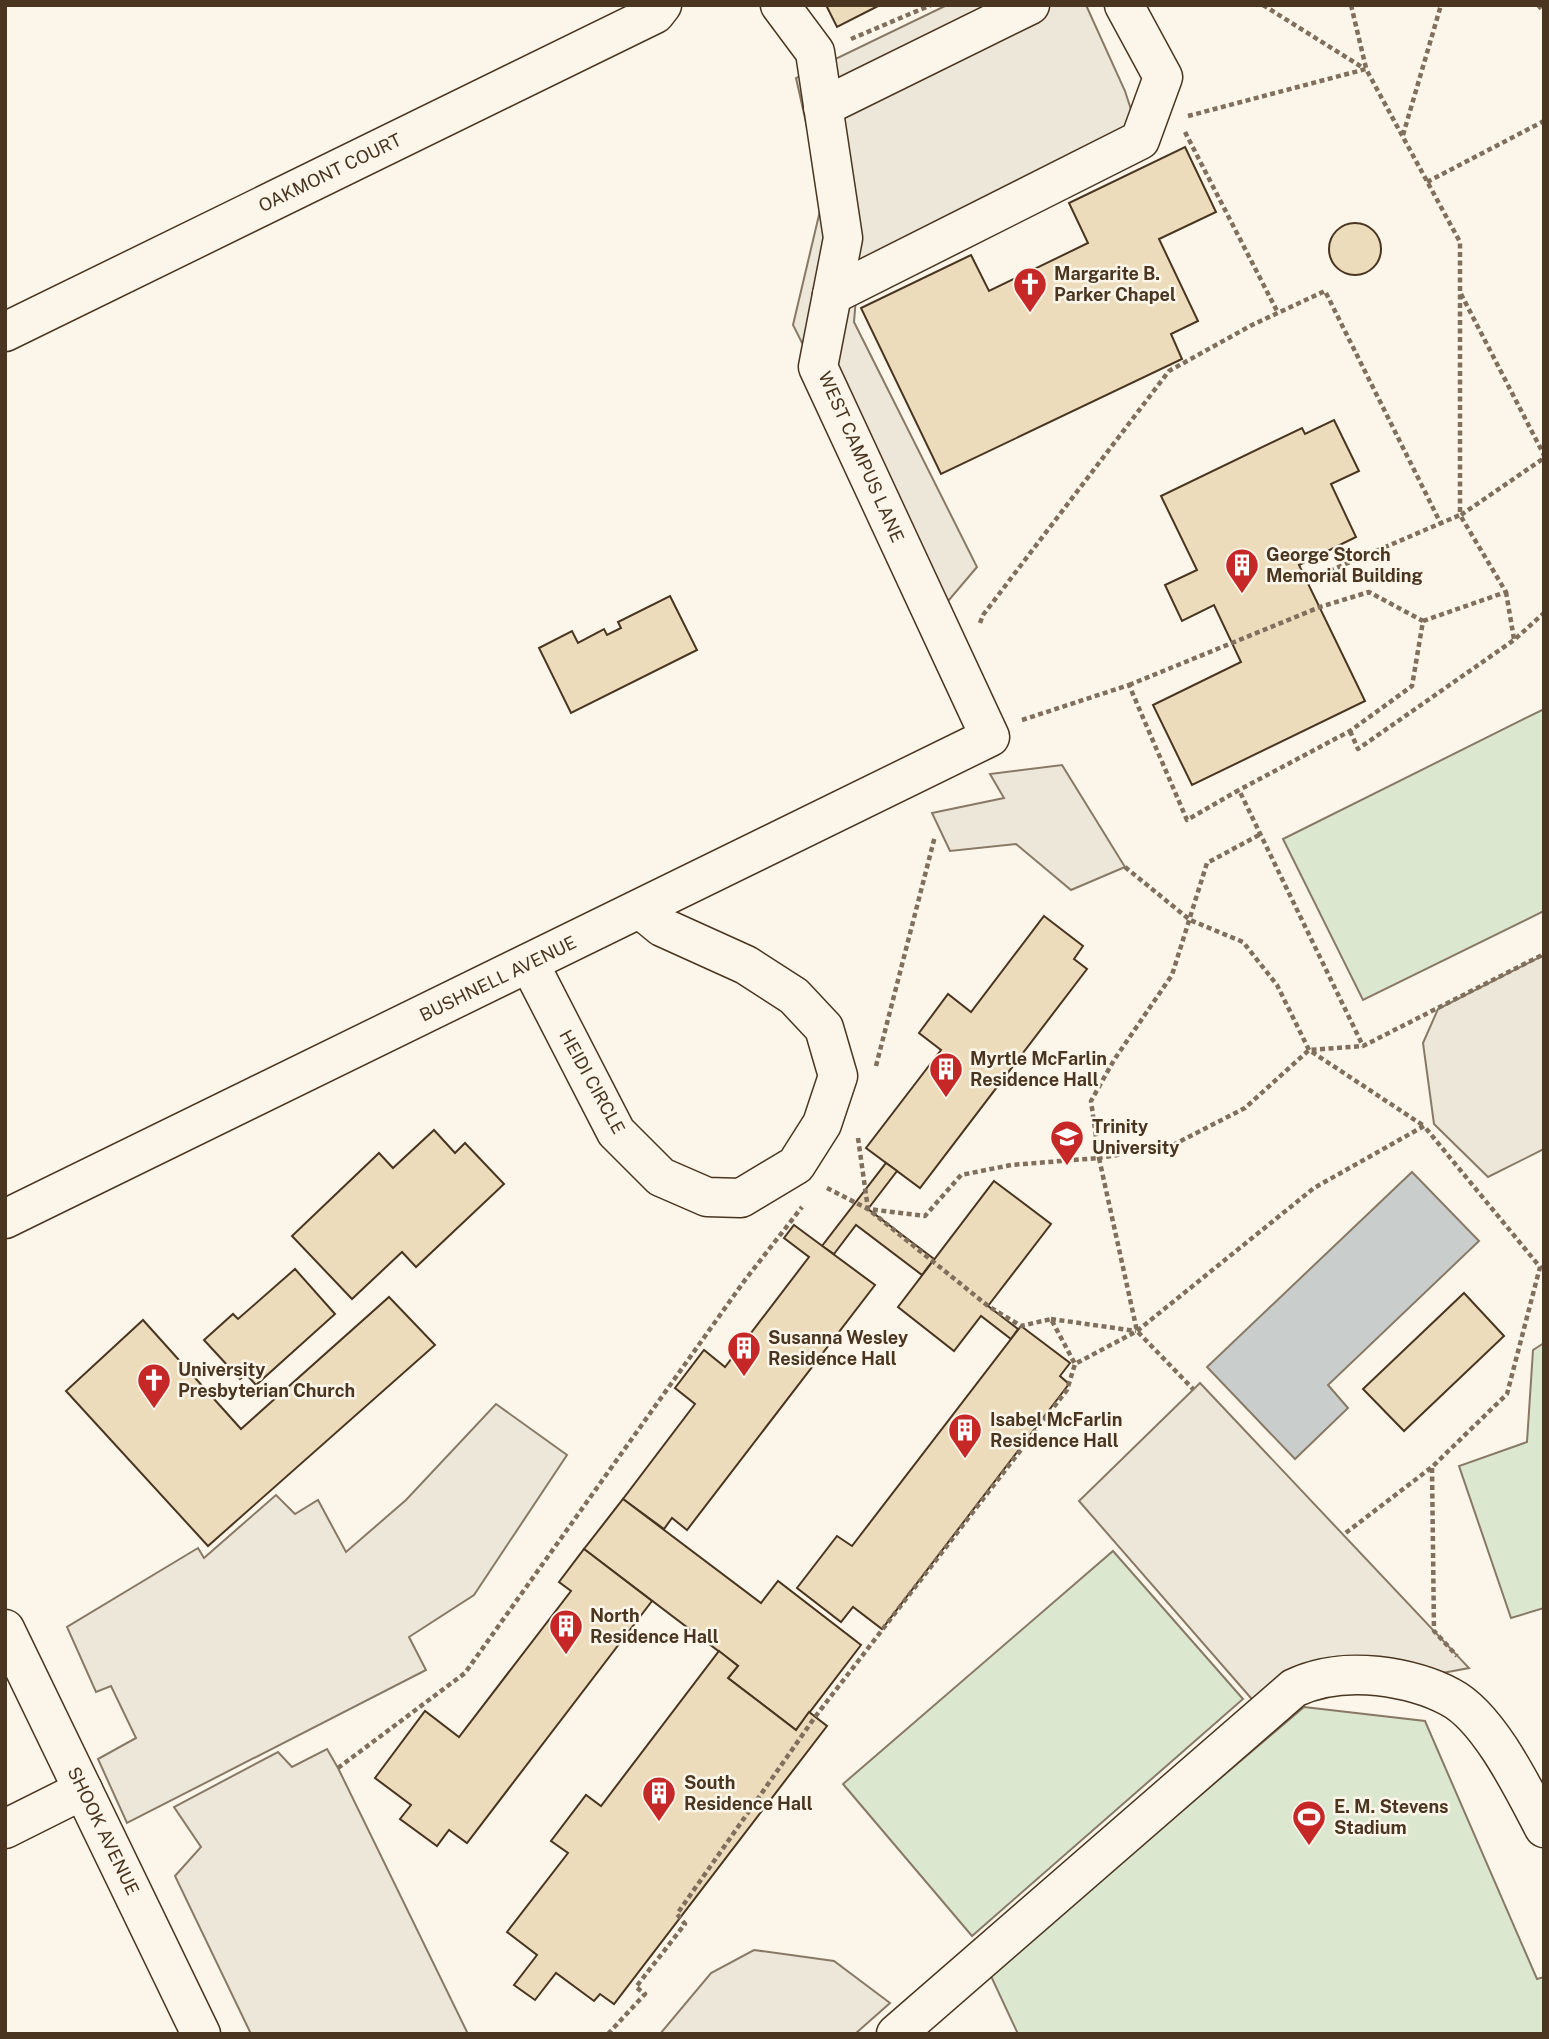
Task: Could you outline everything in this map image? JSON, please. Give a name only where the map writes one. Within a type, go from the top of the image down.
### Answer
[{"type":"street","name":"WEST CAMPUS LANE","points":[[780,5],[815,52],[843,239],[818,367],[990,737]]},
{"type":"street","points":[[823,107],[1030,5]]},
{"type":"street","points":[[832,295],[1140,140],[1161,124],[1163,77],[1125,5]]},
{"type":"street","name":"OAKMONT COURT","points":[[5,332],[659,10]]},
{"type":"street","name":"BUSHNELL AVENUE","points":[[5,1219],[990,737]]},
{"type":"street","name":"HEIDI CIRCLE","points":[[529,963],[616,1132],[661,1178],[707,1197],[741,1198],[796,1165],[822,1124],[838,1076],[824,1028],[794,996],[746,965],[662,927],[640,909]]},
{"type":"street","name":"SHOOK AVENUE","points":[[5,1629],[201,2034]]},
{"type":"street","points":[[896,2034],[1284,1696],[1318,1677],[1362,1675],[1405,1679],[1452,1698],[1488,1731],[1523,1787],[1544,1828]]},
{"type":"street","points":[[5,1829],[83,1790]]},
{"type":"path","points":[[839,44],[931,5]]},
{"type":"path","points":[[1263,5],[1366,69]]},
{"type":"path","points":[[1350,5],[1366,69],[1460,242],[1460,515],[1506,592],[1514,640]]},
{"type":"path","points":[[1402,136],[1441,5]]},
{"type":"path","points":[[1538,5],[1544,12]]},
{"type":"path","points":[[1279,313],[1161,124],[1366,69]]},
{"type":"path","points":[[1427,182],[1544,121]]},
{"type":"path","points":[[979,626],[983,615],[1070,497],[1169,371],[1325,291],[1441,524]]},
{"type":"path","points":[[1306,581],[1460,515],[1544,457],[1460,292]]},
{"type":"path","points":[[990,737],[1030,716],[1129,685],[1320,607],[1369,592],[1423,621],[1506,592]]},
{"type":"path","points":[[1350,731],[1358,749],[1514,640],[1544,612]]},
{"type":"path","points":[[1129,685],[1187,820],[1350,731],[1412,686],[1423,621]]},
{"type":"path","points":[[1239,790],[1363,1046]]},
{"type":"path","points":[[1193,1390],[1137,1331],[1099,1158],[1091,1101],[1114,1060],[1172,975],[1207,863],[1259,835]]},
{"type":"path","points":[[875,1071],[934,836]]},
{"type":"path","points":[[1125,867],[1190,920],[1243,942],[1277,985],[1309,1050],[1424,1126],[1542,1266],[1507,1394],[1432,1467],[1343,1535]]},
{"type":"path","points":[[868,1209],[925,1216],[961,1175],[1011,1165],[1099,1158],[1171,1146],[1245,1108],[1309,1050],[1363,1046],[1544,954]]},
{"type":"path","points":[[608,2034],[645,1994],[636,1987],[685,1924],[677,1914],[816,1717],[1067,1390],[1075,1364],[1137,1331],[1314,1188],[1424,1126]]},
{"type":"path","points":[[850,1146],[858,1137],[868,1209]]},
{"type":"path","points":[[820,1184],[868,1209],[988,1306],[1021,1326],[1051,1319],[1137,1331]]},
{"type":"path","points":[[338,1768],[465,1674],[745,1280],[804,1205]]},
{"type":"path","points":[[1051,1319],[1075,1364]]},
{"type":"path","points":[[1432,1467],[1434,1631],[1461,1660]]},
{"type":"green space","points":[[1544,709],[1544,911],[1363,1000],[1283,839]]},
{"type":"green space","points":[[1544,1343],[1544,1608],[1511,1618],[1459,1466],[1527,1442],[1533,1350]]},
{"type":"green space","points":[[1113,1551],[1243,1699],[972,1936],[843,1784]]},
{"type":"green space","name":"E. M. Stevens Stadium","points":[[1304,1707],[1425,1721],[1537,1979],[1544,1977],[1544,2034],[1018,2034],[990,1974]]},
{"type":"shaded area","points":[[947,5],[1086,5],[1125,91],[1137,128],[859,262],[854,322],[977,567],[938,613],[793,325],[823,198],[796,78]]},
{"type":"shaded area","points":[[1062,765],[1125,867],[1071,890],[1016,844],[950,851],[932,813],[1004,798],[990,774]]},
{"type":"shaded area","points":[[1544,955],[1544,1149],[1488,1177],[1434,1124],[1423,1043],[1438,1009]]},
{"type":"shaded area","points":[[1412,1172],[1479,1241],[1328,1385],[1348,1408],[1295,1459],[1207,1367]]},
{"type":"shaded area","points":[[1200,1383],[1469,1668],[1405,1680],[1362,1675],[1264,1713],[1079,1501]]},
{"type":"shaded area","points":[[496,1404],[567,1455],[474,1595],[409,1637],[426,1670],[127,1823],[98,1759],[136,1738],[111,1686],[96,1692],[67,1627],[198,1548],[204,1558],[276,1495],[295,1514],[318,1500],[346,1552],[406,1500]]},
{"type":"shaded area","points":[[327,1749],[468,2034],[251,2034],[175,1876],[201,1847],[174,1807],[278,1752],[292,1767]]},
{"type":"shaded area","points":[[754,1950],[834,1961],[890,2003],[855,2034],[660,2034],[711,1973]]},
{"type":"building","points":[[826,5],[880,5],[837,27]]},
{"type":"building","name":"Margarite B. Parker Chapel","points":[[1185,147],[1216,212],[1159,239],[1198,321],[1171,334],[1182,359],[941,474],[861,308],[971,255],[989,291],[1088,243],[1069,203]]},
{"type":"building","points":[[1355,223],[1374,230],[1381,249],[1374,268],[1355,275],[1336,268],[1329,249],[1336,230]]},
{"type":"building","name":"George Storch Memorial Building","points":[[1334,420],[1359,471],[1331,484],[1356,537],[1299,565],[1365,701],[1192,785],[1153,705],[1241,662],[1214,605],[1182,621],[1165,585],[1197,570],[1161,496],[1302,428],[1305,434]]},
{"type":"building","points":[[670,596],[697,650],[571,713],[539,648],[572,631],[578,643],[604,629],[607,635],[621,628],[618,622]]},
{"type":"building","name":"Myrtle McFarlin Residence Hall","points":[[1044,916],[1083,946],[1074,959],[1087,969],[920,1188],[866,1148],[941,1050],[919,1033],[948,994],[971,1012]]},
{"type":"building","points":[[434,1130],[455,1153],[465,1143],[504,1184],[416,1267],[402,1252],[352,1299],[292,1236],[379,1153],[393,1168]]},
{"type":"building","points":[[886,1163],[897,1171],[868,1209],[934,1259],[922,1275],[856,1225],[834,1254],[822,1246]]},
{"type":"building","points":[[994,1181],[1051,1224],[988,1306],[1018,1329],[1011,1339],[981,1316],[954,1351],[898,1307]]},
{"type":"building","name":"Susanna Wesley Residence Hall","points":[[794,1225],[875,1285],[687,1530],[672,1518],[664,1529],[623,1499],[695,1404],[675,1388],[704,1350],[725,1367],[809,1257],[784,1238]]},
{"type":"building","points":[[295,1269],[335,1314],[256,1385],[246,1374],[240,1379],[204,1340],[233,1314],[238,1319]]},
{"type":"building","points":[[1464,1293],[1504,1336],[1404,1431],[1363,1389]]},
{"type":"building","name":"University Presbyterian Church","points":[[389,1297],[435,1345],[208,1546],[66,1391],[143,1320],[241,1429]]},
{"type":"building","name":"Isabel McFarlin Residence Hall","points":[[1021,1326],[1070,1363],[1060,1376],[1069,1384],[882,1629],[853,1607],[841,1622],[797,1588],[837,1536],[852,1546]]},
{"type":"building","points":[[623,1499],[761,1603],[778,1581],[861,1645],[796,1730],[728,1678],[738,1666],[584,1549]]},
{"type":"building","name":"North Residence Hall","points":[[584,1549],[652,1601],[467,1843],[449,1830],[437,1846],[400,1819],[411,1805],[375,1778],[425,1711],[459,1737],[571,1591],[559,1582]]},
{"type":"building","name":"South Residence Hall","points":[[719,1651],[738,1666],[728,1678],[796,1730],[809,1712],[827,1726],[614,2004],[600,1994],[594,2001],[556,1973],[535,2000],[514,1985],[537,1955],[507,1932],[568,1853],[551,1841],[586,1795],[601,1806]]},
{"type":"place","name":"Margarite B. Parker Chapel","points":[[1030,314]]},
{"type":"place","name":"George Storch Memorial Building","points":[[1242,595]]},
{"type":"place","name":"Myrtle McFarlin Residence Hall","points":[[946,1099]]},
{"type":"place","name":"Trinity University","points":[[1067,1167]]},
{"type":"place","name":"Susanna Wesley Residence Hall","points":[[744,1378]]},
{"type":"place","name":"University Presbyterian Church","points":[[154,1410]]},
{"type":"place","name":"Isabel McFarlin Residence Hall","points":[[965,1460]]},
{"type":"place","name":"North Residence Hall","points":[[566,1656]]},
{"type":"place","name":"South Residence Hall","points":[[659,1823]]},
{"type":"place","name":"E. M. Stevens Stadium","points":[[1309,1847]]}]
